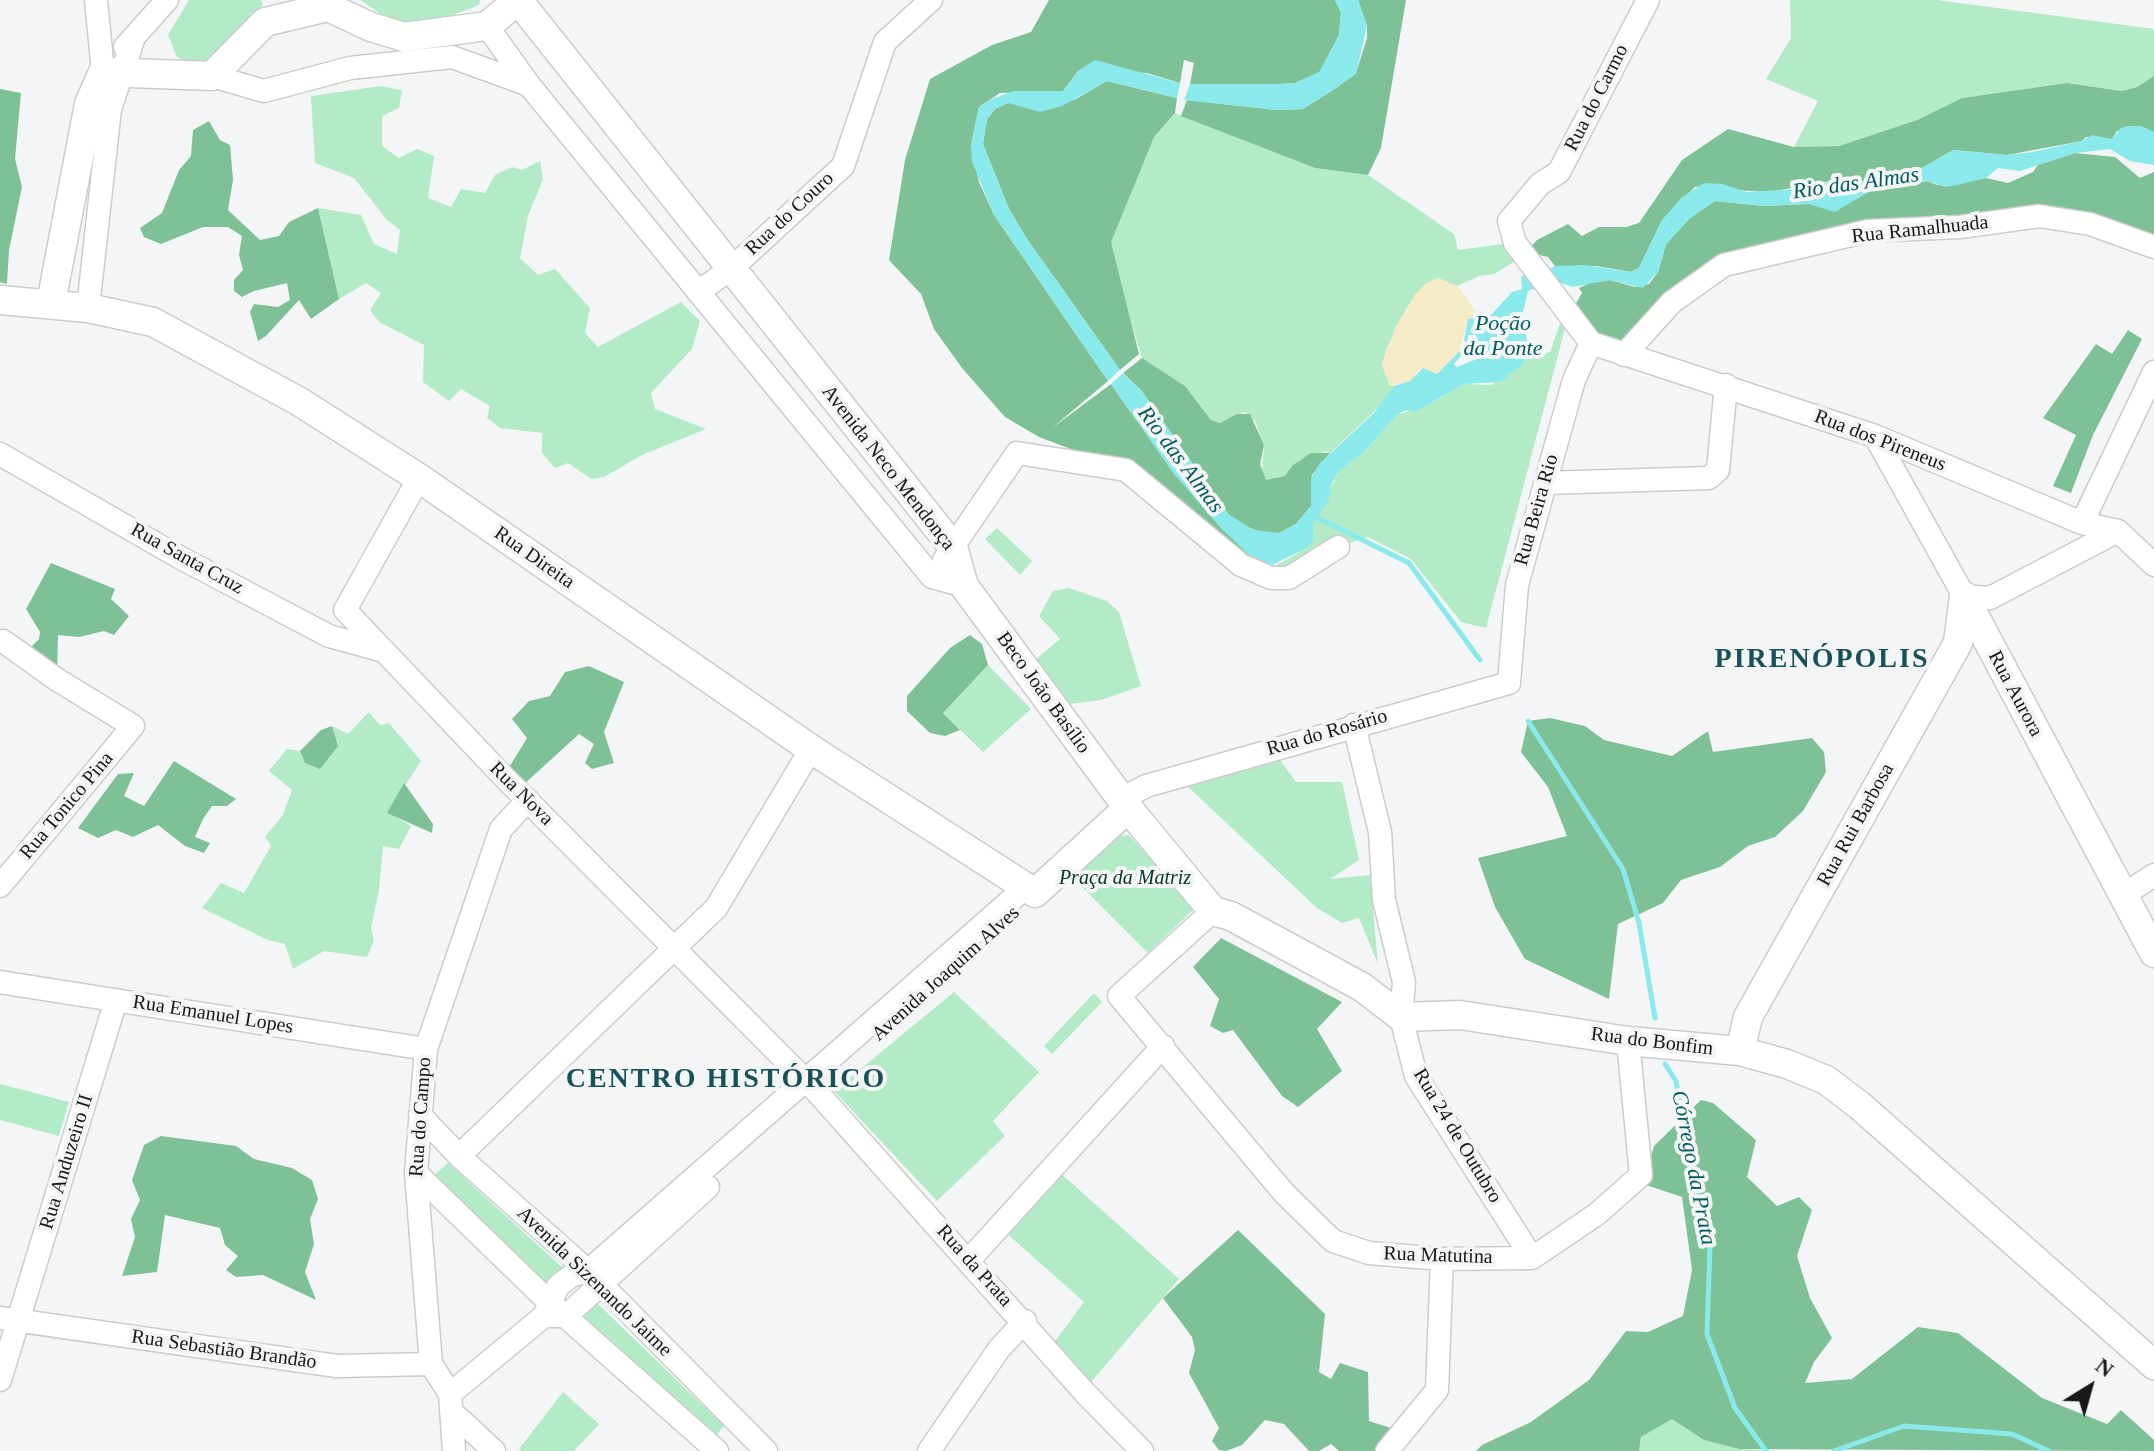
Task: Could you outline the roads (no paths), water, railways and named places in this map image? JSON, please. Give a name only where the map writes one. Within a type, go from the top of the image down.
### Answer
[{"type":"main road","points":[[51,303],[89,104],[112,74],[212,76],[265,22],[328,7],[371,27],[404,37],[487,26],[518,0]]},
{"type":"main road","name":"Avenida Neco Mendonça","points":[[518,0],[953,547],[964,586]]},
{"type":"main road","name":"Rua Direita","points":[[0,300],[88,308],[153,322],[300,402],[419,478],[811,749],[1031,890]]},
{"type":"main road","name":"Beco João Basílio","points":[[964,586],[1125,804]]},
{"type":"main road","name":"Rua Rui Barbosa","points":[[1740,1051],[1748,1017],[1958,643],[1964,596]]},
{"type":"main road","name":"Rua Aurora","points":[[1964,596],[2154,953]]},
{"type":"main road","points":[[1958,643],[1980,642],[1995,658]]},
{"type":"main road","points":[[1125,804],[1213,911],[1231,916],[1362,987],[1401,1017]]},
{"type":"main road","name":"Avenida Joaquim Alves","points":[[1031,890],[1125,804]]},
{"type":"main road","name":"Rua do Bonfim","points":[[1401,1017],[1460,1015],[1628,1041],[1740,1051],[1787,1064],[1826,1080],[1859,1105],[2154,1365]]},
{"type":"street","points":[[88,308],[112,74],[96,0]]},
{"type":"street","points":[[112,74],[134,37],[167,0]]},
{"type":"street","name":"Rua do Couro","points":[[698,292],[732,268],[843,166],[885,42],[931,0]]},
{"type":"street","name":"Rua do Carmo","points":[[1591,343],[1515,243],[1509,221],[1540,184],[1559,172],[1648,0]]},
{"type":"street","name":"Avenida Neco Mendonça","points":[[487,26],[529,85],[932,577],[964,586]]},
{"type":"street","points":[[212,76],[264,91],[350,68],[452,57],[529,85]]},
{"type":"street","name":"Rua Ramalhuada","points":[[1624,355],[1672,302],[1724,265],[1868,231],[1960,227],[2039,216],[2090,224],[2154,247]]},
{"type":"street","name":"Rua dos Pireneus","points":[[1591,343],[1875,436],[2082,523],[2118,531]]},
{"type":"street","name":"Rua Beira Rio","points":[[1509,683],[1517,585],[1574,380],[1591,343]]},
{"type":"street","points":[[2082,523],[2154,372]]},
{"type":"street","points":[[1545,483],[1709,478],[1718,470],[1726,385]]},
{"type":"street","name":"Rua Aurora","points":[[1875,436],[1964,596]]},
{"type":"street","points":[[932,577],[1017,453],[1126,470],[1241,565],[1271,578],[1289,578],[1338,547]]},
{"type":"street","name":"Rua Santa Cruz","points":[[0,454],[179,557],[329,636],[380,650]]},
{"type":"street","points":[[329,636],[419,478]]},
{"type":"street","points":[[1964,596],[1990,598],[2118,531],[2154,565]]},
{"type":"street","name":"Rua Nova","points":[[345,610],[380,650],[811,1086]]},
{"type":"street","name":"Rua Tonico Pina","points":[[0,886],[133,726],[56,679],[3,641]]},
{"type":"street","name":"Rua do Rosário","points":[[1125,804],[1146,786],[1509,683]]},
{"type":"street","name":"Rua 24 de Outubro","points":[[1354,725],[1380,832],[1384,900],[1404,982],[1401,1017],[1416,1076],[1532,1258]]},
{"type":"street","points":[[459,1156],[672,947],[716,908],[811,749]]},
{"type":"street","name":"Rua do Campo","points":[[494,1451],[451,1403],[431,1364],[416,1173],[426,1049],[501,829],[528,800]]},
{"type":"street","points":[[2122,896],[2154,875]]},
{"type":"street","name":"Avenida Joaquim Alves","points":[[451,1403],[553,1312],[558,1286],[571,1276],[594,1277],[1031,890]]},
{"type":"street","name":"Rua Matutina","points":[[1213,911],[1119,996],[1284,1193],[1333,1241],[1369,1253],[1442,1259],[1532,1258]]},
{"type":"street","name":"Rua Emanuel Lopes","points":[[0,982],[426,1049]]},
{"type":"street","name":"Rua Anduzeiro II","points":[[0,1380],[9,1321],[116,1000]]},
{"type":"street","points":[[1532,1258],[1597,1214],[1641,1175],[1628,1041]]},
{"type":"street","points":[[969,1260],[1163,1046]]},
{"type":"street","name":"Rua da Prata","points":[[811,1086],[1025,1321],[1086,1394],[1142,1451]]},
{"type":"street","name":"Avenida Sizenando Jaime","points":[[420,1115],[459,1156],[594,1277],[766,1451]]},
{"type":"street","name":"Avenida Sizenando Jaime","points":[[416,1173],[553,1312],[715,1449]]},
{"type":"street","points":[[1387,1451],[1437,1390],[1442,1259]]},
{"type":"street","name":"Rua Sebastião Brandão","points":[[9,1321],[337,1366],[431,1364]]},
{"type":"street","points":[[929,1451],[999,1349],[1025,1321]]},
{"type":"street","points":[[451,1403],[454,1451]]},
{"type":"street","points":[[715,1449],[735,1421]]},
{"type":"water","points":[[1335,0],[1358,0],[1367,26],[1356,74],[1339,86],[1303,109],[1277,110],[1184,100],[1190,84],[1295,83],[1319,72],[1339,35],[1341,13]]},
{"type":"water","points":[[1095,60],[1180,83],[1177,98],[1107,81],[1062,106],[1040,112],[1008,103],[995,109],[987,119],[983,144],[1009,209],[1027,239],[1120,370],[1108,381],[994,215],[972,162],[971,145],[979,107],[1013,91],[1063,91],[1079,70]]},
{"type":"water","name":"Rio das Almas","points":[[2140,126],[2154,132],[2154,165],[2130,161],[2110,149],[2075,153],[2020,171],[1998,168],[1986,178],[1957,185],[1945,187],[1927,181],[1868,192],[1835,212],[1808,204],[1764,206],[1715,201],[1690,218],[1666,244],[1658,272],[1643,288],[1610,280],[1573,287],[1552,280],[1546,271],[1555,266],[1584,265],[1631,272],[1639,268],[1662,220],[1682,197],[1704,183],[1722,184],[1747,192],[1796,189],[1842,179],[1870,182],[1924,167],[1953,150],[2007,155],[2032,152],[2082,141],[2092,135],[2112,139],[2121,128]]},
{"type":"water","points":[[1528,272],[1540,286],[1528,291],[1523,312],[1528,349],[1523,364],[1500,382],[1464,384],[1415,412],[1406,410],[1397,415],[1362,454],[1339,471],[1331,485],[1329,499],[1313,524],[1314,540],[1307,548],[1270,566],[1253,559],[1220,527],[1175,475],[1111,384],[1123,373],[1141,390],[1228,514],[1254,530],[1279,533],[1296,524],[1311,506],[1311,478],[1320,463],[1374,413],[1394,386],[1410,381],[1423,368],[1437,374],[1459,352],[1466,350],[1454,364],[1457,367],[1479,358],[1482,353],[1476,335],[1468,335],[1468,346],[1464,340],[1468,319],[1491,315],[1512,292],[1522,289],[1521,277]]},
{"type":"waterway","name":"Córrego da Prata","points":[[1314,516],[1409,563],[1480,660]]},
{"type":"waterway","name":"Córrego da Prata","points":[[1528,721],[1623,869],[1639,923],[1655,1018]]},
{"type":"waterway","name":"Córrego da Prata","points":[[1665,1064],[1676,1081],[1685,1138],[1710,1246],[1707,1334],[1735,1408],[1766,1451]]},
{"type":"waterway","points":[[1834,1451],[1904,1426],[2012,1434],[2049,1451]]},
{"type":"district","name":"PIRENÓPOLIS","points":[[1822,660]]},
{"type":"district","name":"CENTRO HISTÓRICO","points":[[726,1080]]},
{"type":"water label","name":"Poção da Ponte","points":[[1503,336]]},
{"type":"park label","name":"Praça da Matriz","points":[[1125,879]]}]
